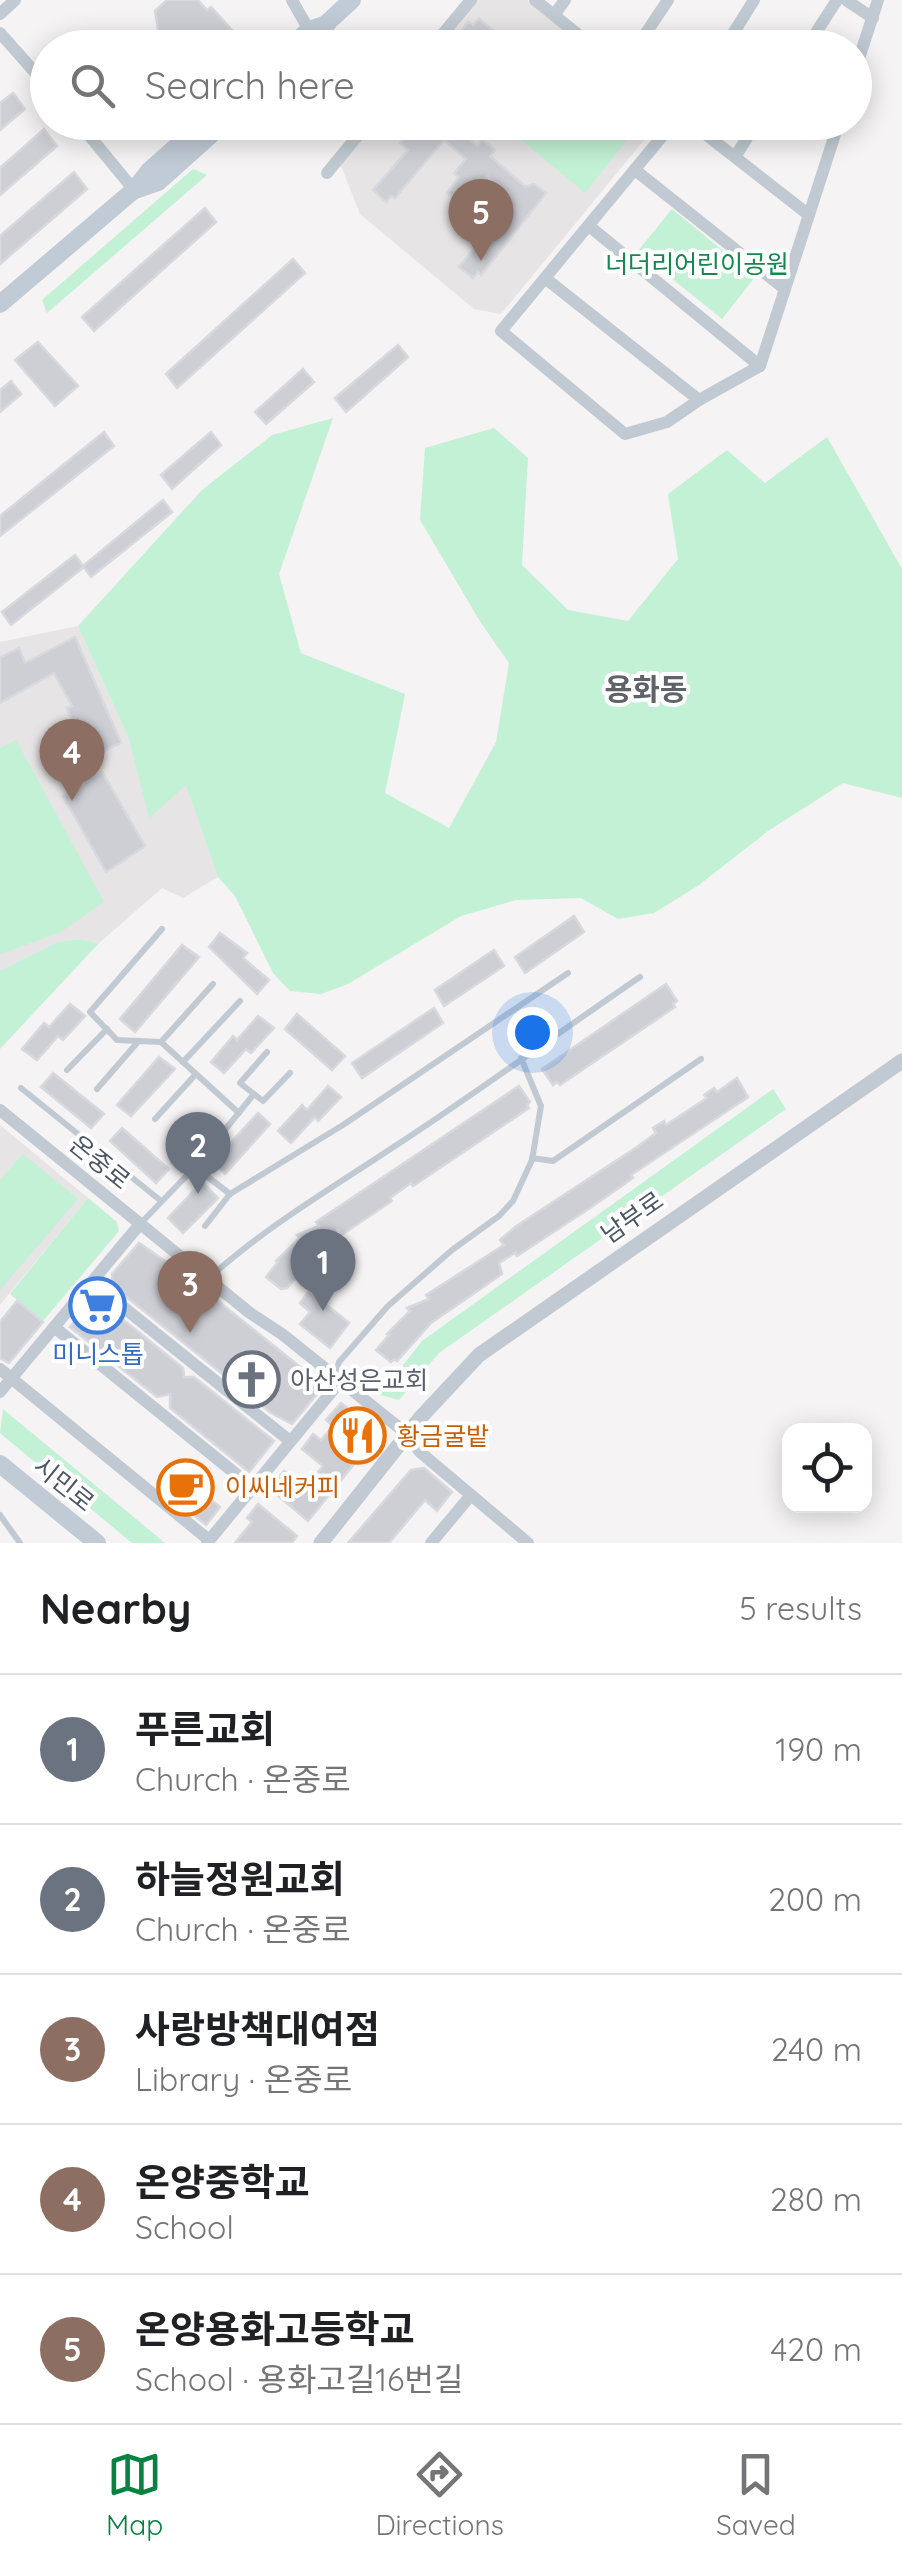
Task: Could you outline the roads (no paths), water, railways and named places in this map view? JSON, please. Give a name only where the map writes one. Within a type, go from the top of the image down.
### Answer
[{"type":"main road","points":[[319,30],[352,0]]},
{"type":"main road","points":[[0,304],[134,190],[184,140]]},
{"type":"main road","points":[[134,190],[158,182],[204,140]]},
{"type":"main road","name":"시민로","points":[[0,1464],[97,1543]]},
{"type":"street","points":[[0,14],[15,0]]},
{"type":"street","points":[[292,0],[312,30]]},
{"type":"street","points":[[446,30],[470,0]]},
{"type":"street","points":[[535,0],[573,30]]},
{"type":"street","points":[[554,15],[565,0]]},
{"type":"street","points":[[648,30],[668,0]]},
{"type":"street","points":[[735,30],[754,0]]},
{"type":"street","points":[[818,30],[837,0]]},
{"type":"street","points":[[846,0],[872,18]]},
{"type":"street","points":[[868,30],[878,0]]},
{"type":"street","points":[[0,33],[30,66]]},
{"type":"street","points":[[93,140],[134,190]]},
{"type":"street","points":[[328,173],[355,140]]},
{"type":"street","points":[[659,140],[501,331],[624,434],[667,422],[760,366],[833,140]]},
{"type":"street","points":[[713,140],[809,215]]},
{"type":"street","points":[[735,157],[746,140]]},
{"type":"street","points":[[635,170],[786,289]]},
{"type":"street","points":[[589,226],[760,366]]},
{"type":"street","points":[[545,278],[699,400]]},
{"type":"street","name":"남부로","points":[[321,1543],[459,1374],[500,1338],[902,1061]]},
{"type":"street","name":"온중로","points":[[0,1110],[407,1434]]},
{"type":"street","points":[[0,1392],[6,1374],[54,1327],[140,1224]]},
{"type":"street","points":[[92,1282],[290,1441]]},
{"type":"street","points":[[54,1327],[252,1487]]},
{"type":"street","points":[[6,1374],[208,1542],[332,1392],[335,1377]]},
{"type":"street","points":[[407,1434],[420,1452],[528,1543]]},
{"type":"street","points":[[432,1543],[471,1495]]},
{"type":"lane","points":[[162,929],[90,1012],[117,1040],[160,1042],[239,1113]]},
{"type":"lane","points":[[205,1226],[230,1194],[343,1125],[568,973]]},
{"type":"lane","points":[[208,1279],[232,1256],[640,977]]},
{"type":"lane","points":[[160,1042],[213,984]]},
{"type":"lane","points":[[183,1062],[240,1001]]},
{"type":"lane","points":[[68,1070],[107,1029]]},
{"type":"lane","points":[[97,1089],[138,1042]]},
{"type":"lane","points":[[267,1052],[240,1082],[263,1101],[290,1073]]},
{"type":"lane","points":[[335,1377],[339,1362],[388,1306],[513,1201],[532,1158],[541,1106],[521,1058]]},
{"type":"lane","points":[[532,1158],[553,1160],[701,1059]]},
{"type":"lane","points":[[155,1120],[196,1074]]},
{"type":"lane","points":[[21,1088],[161,1201]]},
{"type":"lane","points":[[140,1224],[196,1167],[254,1094]]},
{"type":"lane","points":[[196,1167],[230,1194]]},
{"type":"lane","points":[[0,1515],[20,1543]]},
{"type":"place","name":"온양용화고등학교","points":[[481,261]]},
{"type":"place","name":"온양중학교","points":[[72,801]]},
{"type":"place","name":"하늘정원교회","points":[[198,1194]]},
{"type":"place","name":"미니스톱","points":[[98,1305]]},
{"type":"place","name":"푸른교회","points":[[323,1311]]},
{"type":"place","name":"사랑방책대여점","points":[[190,1333]]},
{"type":"place","name":"아산성은교회","points":[[251,1380]]},
{"type":"place","name":"황금굴밭","points":[[358,1436]]},
{"type":"place","name":"이씨네커피","points":[[186,1487]]},
{"type":"district","name":"용화동","points":[[646,690]]},
{"type":"park label","name":"너더리어린이공원","points":[[697,264]]}]
